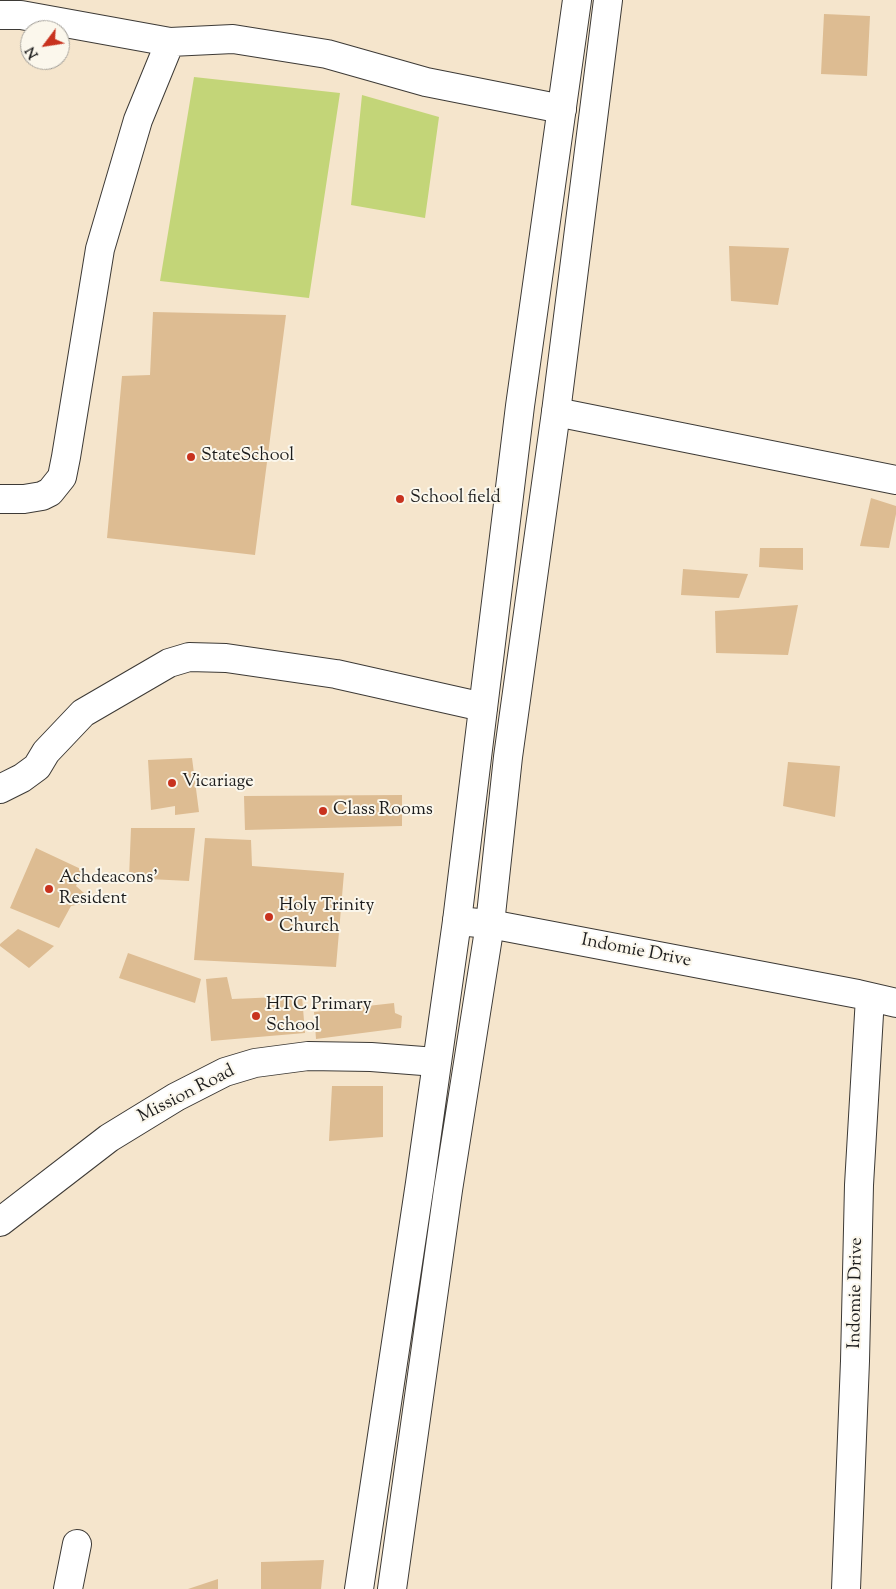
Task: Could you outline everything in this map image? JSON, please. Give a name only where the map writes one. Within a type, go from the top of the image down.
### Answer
[{"type":"main road","points":[[360,1589],[457,921],[520,406],[577,0]]},
{"type":"main road","points":[[392,1589],[448,1190],[490,924],[508,757],[556,412],[608,0]]},
{"type":"main road","points":[[14,10],[170,42],[233,39],[327,54],[426,82],[562,109]]},
{"type":"main road","points":[[0,499],[24,499],[42,496],[50,492],[62,477],[100,249],[138,120],[170,42]]},
{"type":"main road","points":[[556,412],[896,480]]},
{"type":"main road","points":[[0,789],[22,778],[36,767],[46,752],[83,714],[169,663],[189,657],[226,658],[336,674],[483,707]]},
{"type":"main road","name":"Indomie Drive","points":[[457,921],[490,924],[896,1003]]},
{"type":"main road","name":"Indomie Drive","points":[[846,1589],[855,1361],[859,1185],[870,997]]},
{"type":"main road","name":"Mission Road","points":[[0,1222],[109,1138],[176,1097],[224,1072],[255,1062],[308,1056],[371,1057],[436,1062]]},
{"type":"main road","points":[[68,1589],[77,1544]]},
{"type":"green space","points":[[194,77],[340,93],[309,298],[160,281]]},
{"type":"green space","points":[[362,95],[439,117],[425,218],[351,205]]},
{"type":"building","points":[[824,14],[870,16],[867,76],[821,74]]},
{"type":"building","points":[[729,246],[789,248],[778,305],[731,301]]},
{"type":"building","name":"StateSchool","points":[[153,312],[286,315],[255,555],[107,538],[122,376],[150,375]]},
{"type":"building","points":[[871,498],[896,506],[889,548],[860,546]]},
{"type":"building","points":[[760,548],[803,548],[803,570],[759,567]]},
{"type":"building","points":[[683,569],[748,574],[739,598],[681,595]]},
{"type":"building","points":[[798,605],[788,655],[716,653],[715,611]]},
{"type":"building","name":"Vicariage","points":[[192,758],[199,812],[175,815],[175,806],[151,810],[148,760]]},
{"type":"building","points":[[788,762],[840,766],[835,817],[783,806]]},
{"type":"building","name":"Class Rooms","points":[[402,795],[402,826],[245,830],[244,796]]},
{"type":"building","points":[[131,828],[195,828],[189,881],[129,878]]},
{"type":"building","name":"Holy Trinity Church","points":[[205,838],[251,840],[252,866],[344,873],[336,967],[194,960]]},
{"type":"building","name":"Achdeacons' Resident","points":[[36,848],[83,870],[76,886],[84,893],[81,904],[71,906],[59,928],[10,908]]},
{"type":"building","points":[[18,929],[54,946],[29,968],[0,946]]},
{"type":"building","points":[[128,953],[201,979],[195,1003],[119,978]]},
{"type":"building","name":"HTC Primary School","points":[[227,977],[232,999],[302,996],[305,1033],[211,1041],[206,979]]},
{"type":"building","points":[[394,1003],[395,1013],[402,1016],[401,1028],[316,1039],[314,1012]]},
{"type":"building","points":[[332,1086],[383,1086],[383,1137],[329,1141]]},
{"type":"building","points":[[324,1560],[321,1589],[261,1589],[261,1562]]},
{"type":"building","points":[[218,1579],[218,1589],[188,1589]]},
{"type":"place","name":"StateSchool","points":[[191,457]]},
{"type":"place","name":"School field","points":[[400,499]]},
{"type":"place","name":"Vicariage","points":[[172,783]]},
{"type":"place","name":"Class Rooms","points":[[323,811]]},
{"type":"place","name":"Achdeacons' Resident","points":[[49,889]]},
{"type":"place","name":"Holy Trinity Church","points":[[269,917]]},
{"type":"place","name":"HTC Primary School","points":[[256,1016]]}]
